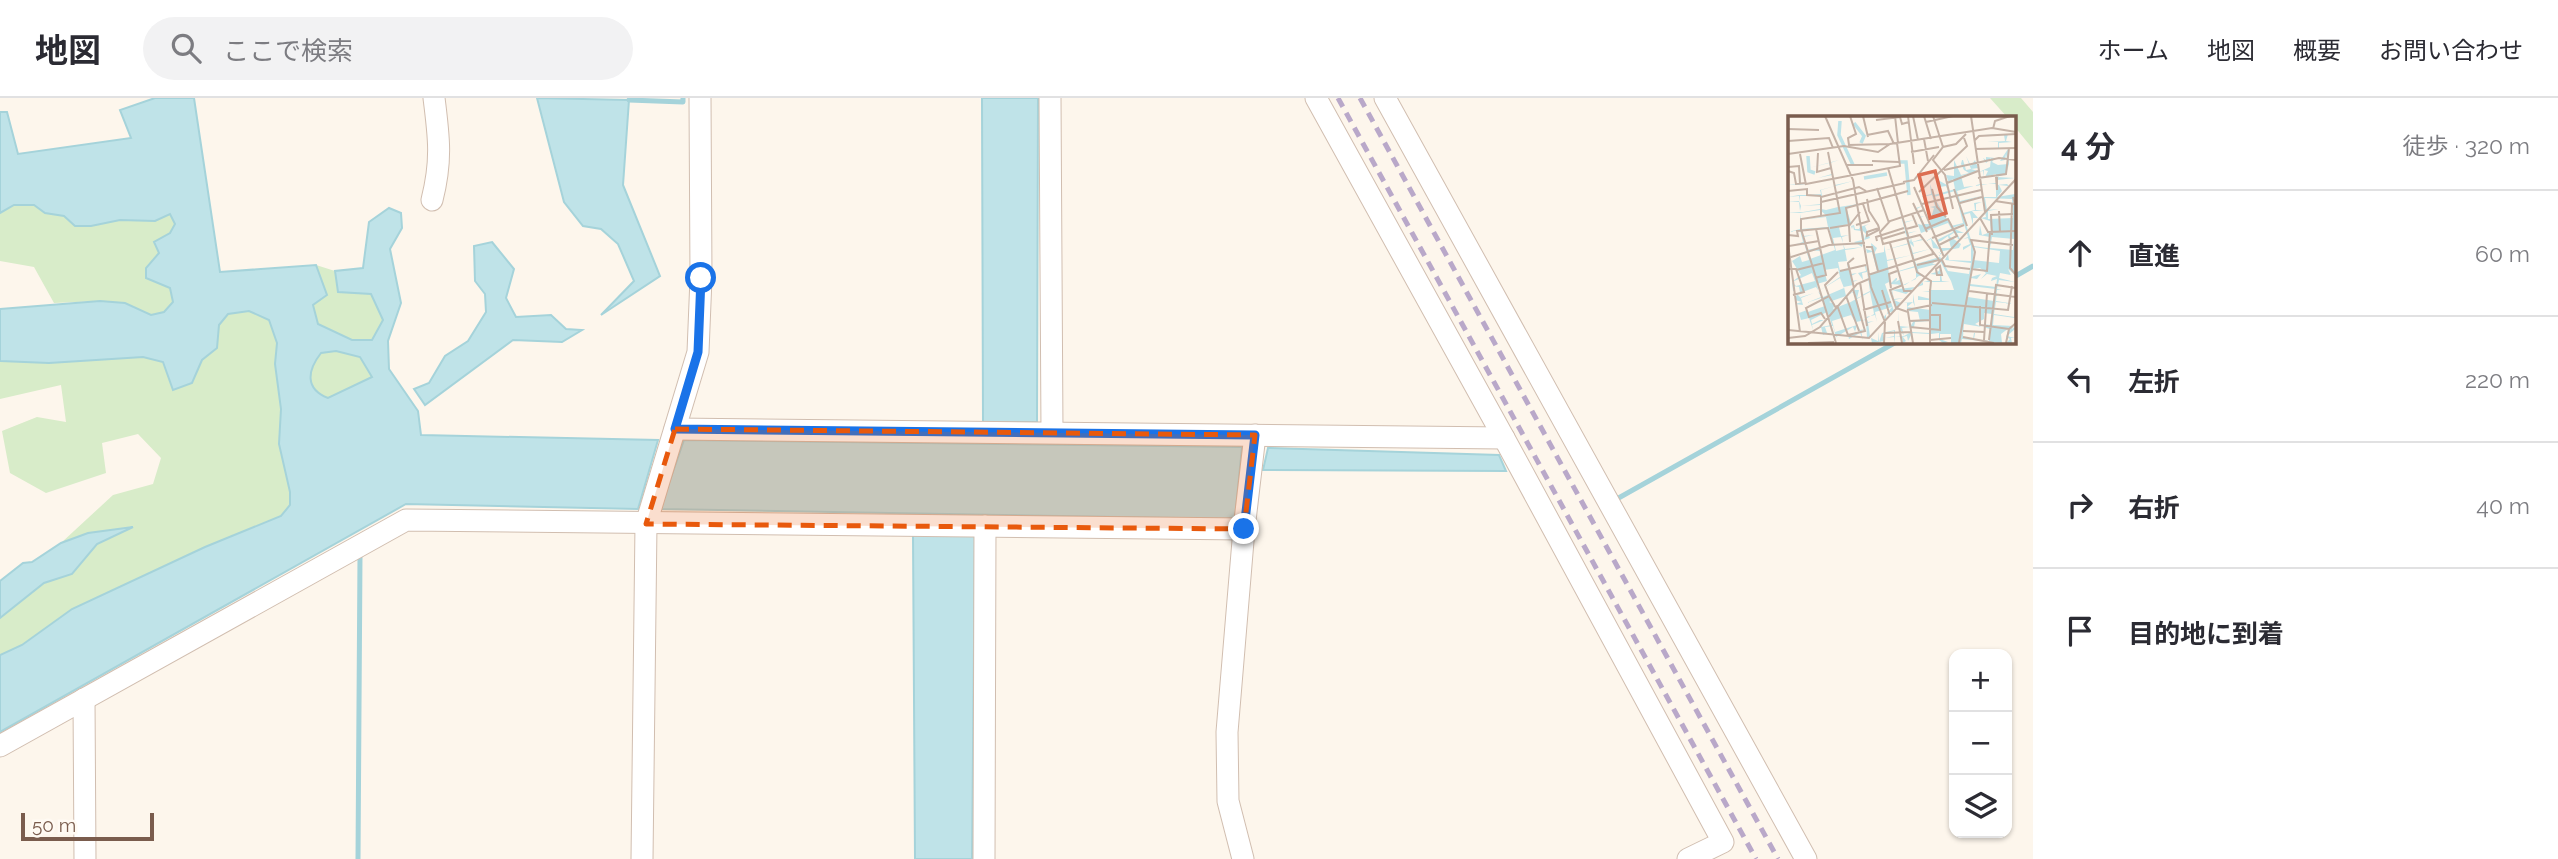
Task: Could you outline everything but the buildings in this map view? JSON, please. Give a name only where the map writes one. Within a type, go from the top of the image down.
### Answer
[{"type":"street","points":[[432,200],[439,173],[440,140],[434,98]]},
{"type":"street","points":[[642,859],[646,524],[698,352],[701,278],[700,98]]},
{"type":"street","points":[[1050,98],[1052,432]]},
{"type":"street","points":[[1316,98],[1723,842],[1688,859]]},
{"type":"street","points":[[1385,98],[1806,859]]},
{"type":"street","points":[[675,429],[1052,432],[1253,453],[1504,438]]},
{"type":"street","points":[[1243,859],[1228,801],[1227,732],[1253,453]]},
{"type":"street","points":[[0,746],[406,520],[1244,529]]},
{"type":"street","points":[[984,859],[985,526]]},
{"type":"street","points":[[84,699],[85,859]]},
{"type":"highlighted area","points":[[675,429],[1255,435],[1244,529],[646,524]]},
{"type":"green space","points":[[1990,98],[2021,98],[2033,112],[2033,149],[2016,128],[2016,116],[2006,116]]},
{"type":"green space","points":[[14,205],[34,205],[45,213],[64,216],[91,226],[120,220],[155,221],[170,214],[175,224],[170,233],[160,240],[159,253],[146,268],[146,278],[170,288],[173,302],[164,312],[151,315],[125,303],[54,303],[34,267],[0,261],[0,213]]},
{"type":"green space","points":[[316,265],[335,271],[338,292],[371,294],[383,320],[372,340],[352,340],[318,324],[313,305],[327,294]]},
{"type":"green space","points":[[249,311],[269,320],[277,343],[275,364],[281,409],[279,444],[290,492],[290,505],[281,516],[205,547],[72,609],[22,645],[0,655],[0,618],[44,583],[72,574],[97,544],[130,528],[88,533],[61,543],[113,495],[153,484],[161,458],[138,434],[102,443],[106,473],[46,493],[10,473],[2,431],[37,417],[66,422],[61,385],[0,399],[0,361],[49,363],[143,357],[163,362],[173,390],[192,383],[202,360],[217,348],[219,324],[228,314]]},
{"type":"green space","points":[[336,351],[360,357],[372,377],[329,399],[312,385],[311,373],[321,353]]},
{"type":"water","points":[[155,98],[194,98],[220,272],[316,265],[327,295],[313,305],[318,324],[352,340],[372,340],[383,320],[371,294],[338,292],[335,271],[363,268],[369,222],[389,208],[401,213],[402,228],[390,249],[401,303],[388,341],[389,369],[418,411],[421,435],[658,440],[638,509],[406,504],[0,732],[0,655],[22,645],[72,609],[205,547],[281,516],[290,505],[290,492],[279,444],[281,409],[275,364],[277,343],[269,320],[249,311],[228,314],[219,325],[217,348],[202,360],[192,383],[173,390],[163,362],[143,357],[49,363],[0,361],[0,309],[100,301],[125,303],[151,315],[164,312],[173,302],[170,288],[146,278],[146,268],[159,253],[154,242],[170,233],[175,224],[170,214],[155,221],[120,220],[91,226],[75,226],[64,216],[45,213],[34,205],[14,205],[0,213],[0,112],[7,112],[18,154],[131,138],[120,110]],"holes":[[[336,351],[360,357],[372,377],[328,398],[315,390],[311,373],[321,353]]]},
{"type":"water","points":[[537,98],[629,100],[623,185],[660,276],[601,315],[634,281],[618,244],[601,229],[583,226],[564,202]]},
{"type":"water","points":[[982,98],[1038,98],[1037,422],[983,422]]},
{"type":"water","points":[[492,242],[514,269],[506,298],[516,317],[551,315],[566,329],[582,330],[562,342],[513,340],[425,405],[414,389],[429,383],[445,356],[468,341],[486,312],[485,294],[475,281],[474,246]]},
{"type":"water","points":[[684,440],[1242,447],[1235,519],[660,509]]},
{"type":"water","points":[[1268,448],[1499,455],[1506,471],[1263,470]]},
{"type":"water","points":[[133,527],[97,544],[72,574],[44,583],[0,618],[0,581],[23,563],[32,562],[61,543],[88,533]]},
{"type":"water","points":[[913,535],[975,536],[972,859],[915,859]]},
{"type":"waterway","points":[[629,100],[683,102],[683,98]]},
{"type":"waterway","points":[[2016,276],[2033,266]]},
{"type":"waterway","points":[[1615,500],[1894,343]]},
{"type":"waterway","points":[[358,859],[360,555]]},
{"type":"railway","points":[[1338,98],[1756,859]]},
{"type":"railway","points":[[1360,98],[1778,859]]},
{"type":"route","points":[[701,278],[698,352],[675,429],[1255,435],[1244,529]]}]
